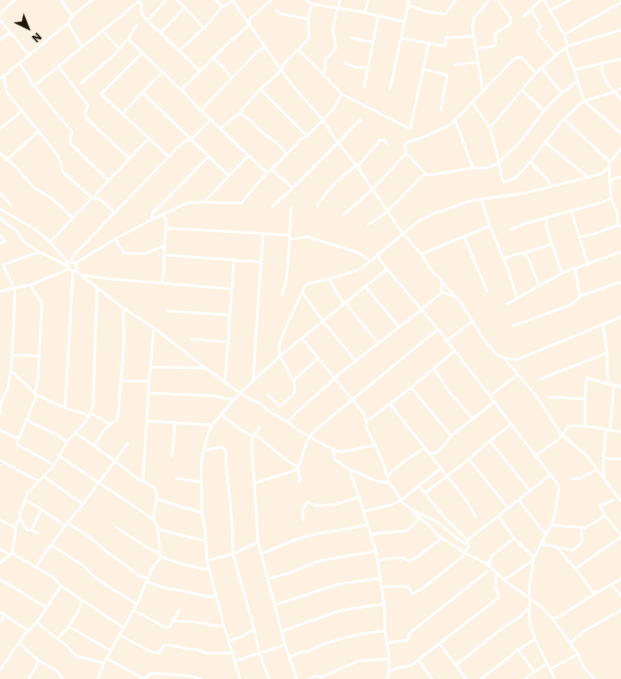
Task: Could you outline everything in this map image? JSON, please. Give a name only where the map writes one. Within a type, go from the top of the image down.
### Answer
[{"type":"street","points":[[0,14],[14,0]]},
{"type":"street","points":[[61,0],[72,16]]},
{"type":"street","points":[[0,79],[68,23],[72,16],[92,0]]},
{"type":"street","points":[[148,20],[166,0]]},
{"type":"street","points":[[176,0],[204,28]]},
{"type":"street","points":[[216,0],[222,7]]},
{"type":"street","points":[[182,90],[249,24],[250,19],[271,0]]},
{"type":"street","points":[[306,0],[312,4],[365,13],[405,22]]},
{"type":"street","points":[[323,74],[326,66],[325,60],[336,48],[333,31],[340,0]]},
{"type":"street","points":[[365,13],[368,0]]},
{"type":"street","points":[[390,89],[409,0]]},
{"type":"street","points":[[408,5],[443,14],[446,13],[456,0]]},
{"type":"street","points":[[483,92],[473,21],[488,1],[484,0]]},
{"type":"street","points":[[476,50],[494,46],[496,43],[495,35],[497,32],[511,23],[511,19],[498,0]]},
{"type":"street","points":[[523,17],[542,0],[564,35],[584,102],[621,133]]},
{"type":"street","points":[[549,11],[570,0]]},
{"type":"street","points":[[34,86],[139,1],[141,3],[142,15],[180,50],[200,71]]},
{"type":"street","points":[[180,50],[204,28],[222,7],[234,1],[292,85],[323,120],[338,143],[357,166],[403,234],[421,254],[429,267],[457,297],[482,336],[496,354],[504,358],[516,360],[621,317]]},
{"type":"street","points":[[564,35],[621,2]]},
{"type":"street","points":[[220,129],[239,113],[260,89],[282,70],[282,66],[309,38],[308,19],[312,4]]},
{"type":"street","points":[[161,32],[184,8]]},
{"type":"street","points":[[276,10],[281,14],[308,19]]},
{"type":"street","points":[[531,10],[541,26],[537,31],[538,33],[556,55]]},
{"type":"street","points":[[364,87],[378,17]]},
{"type":"street","points":[[0,20],[30,55]]},
{"type":"street","points":[[68,23],[82,47]]},
{"type":"street","points":[[80,83],[109,60],[128,39],[136,26]]},
{"type":"street","points":[[490,128],[536,73],[556,55],[567,47],[621,30]]},
{"type":"street","points":[[102,31],[119,48]]},
{"type":"street","points":[[0,40],[9,32],[11,33]]},
{"type":"street","points":[[401,38],[445,46],[446,38],[474,36]]},
{"type":"street","points":[[351,38],[373,42]]},
{"type":"street","points":[[128,39],[267,173]]},
{"type":"street","points":[[299,50],[342,94],[410,129],[428,43]]},
{"type":"street","points":[[200,110],[257,52],[266,47]]},
{"type":"street","points":[[142,53],[101,94],[169,157]]},
{"type":"street","points":[[426,174],[406,153],[405,146],[408,142],[450,125],[515,58],[521,57],[536,73]]},
{"type":"street","points":[[213,58],[232,78]]},
{"type":"street","points":[[574,70],[621,59]]},
{"type":"street","points":[[454,65],[478,62]]},
{"type":"street","points":[[346,63],[355,67],[368,68]]},
{"type":"street","points":[[602,63],[602,72],[614,92],[621,99]]},
{"type":"street","points":[[20,64],[34,86],[72,132],[70,140],[71,144],[109,181]]},
{"type":"street","points":[[58,66],[88,105],[85,114],[87,119],[129,158]]},
{"type":"street","points":[[542,68],[562,93]]},
{"type":"street","points":[[422,69],[447,75],[441,110]]},
{"type":"street","points":[[123,113],[162,72]]},
{"type":"street","points":[[4,75],[6,91],[59,158],[63,172],[92,197],[100,199],[115,213]]},
{"type":"street","points":[[368,226],[387,212],[420,177],[426,174],[436,174],[473,168],[486,168],[499,162],[520,142],[544,111],[562,93],[578,81]]},
{"type":"street","points":[[473,103],[490,128],[504,182],[514,179],[525,168],[564,119],[579,105],[621,88]]},
{"type":"street","points":[[260,89],[307,136]]},
{"type":"street","points":[[522,90],[544,111]]},
{"type":"street","points":[[142,92],[228,175]]},
{"type":"street","points":[[0,291],[30,285],[69,265],[76,264],[114,239],[187,203],[241,203],[267,173],[272,170],[300,140],[307,136],[323,120],[333,109],[342,94]]},
{"type":"street","points":[[0,129],[22,111]]},
{"type":"street","points":[[239,113],[250,120],[262,133],[277,143],[287,154]]},
{"type":"street","points":[[69,265],[73,256],[169,157],[186,140],[191,140],[211,119]]},
{"type":"street","points":[[272,207],[361,119]]},
{"type":"street","points":[[564,119],[610,162]]},
{"type":"street","points":[[455,120],[473,168]]},
{"type":"street","points":[[6,160],[39,131]]},
{"type":"street","points":[[50,242],[72,217],[109,181],[149,138]]},
{"type":"street","points":[[317,206],[334,184],[357,166],[377,142],[381,140],[387,144]]},
{"type":"street","points":[[545,142],[588,177]]},
{"type":"street","points":[[579,237],[620,226],[616,209],[611,198],[609,166],[610,162],[621,149]]},
{"type":"street","points":[[0,153],[6,160],[16,167],[34,188],[50,197],[72,217]]},
{"type":"street","points":[[344,214],[372,190],[406,153]]},
{"type":"street","points":[[204,202],[228,175],[248,156]]},
{"type":"street","points":[[152,219],[152,214],[208,157]]},
{"type":"street","points":[[531,160],[534,166],[547,179],[551,186]]},
{"type":"street","points":[[268,395],[280,406],[293,395],[295,391],[294,382],[280,356],[280,347],[284,332],[301,292],[308,284],[329,280],[356,272],[417,222],[433,214],[470,201],[525,193],[601,174],[609,166]]},
{"type":"street","points":[[272,170],[292,188]]},
{"type":"street","points":[[610,180],[621,177]]},
{"type":"street","points":[[0,193],[10,205]]},
{"type":"street","points":[[510,230],[527,223],[603,202],[611,198]]},
{"type":"street","points":[[481,199],[517,299]]},
{"type":"street","points":[[282,295],[286,282],[291,208]]},
{"type":"street","points":[[0,209],[35,229],[50,242],[74,270],[123,308],[154,328],[205,368],[254,401],[260,403],[273,414],[288,422],[299,431],[340,452],[376,445]]},
{"type":"street","points":[[571,210],[588,264]]},
{"type":"street","points":[[162,282],[164,271],[166,220],[163,214]]},
{"type":"street","points":[[0,217],[6,224],[16,230],[25,243],[39,252],[69,265]]},
{"type":"street","points":[[546,218],[552,244],[562,273]]},
{"type":"street","points":[[421,254],[490,226]]},
{"type":"street","points":[[165,228],[290,235]]},
{"type":"street","points":[[253,380],[262,233]]},
{"type":"street","points":[[0,234],[5,240],[0,244]]},
{"type":"street","points":[[290,239],[308,237],[359,253],[370,261]]},
{"type":"street","points":[[464,237],[487,291]]},
{"type":"street","points":[[114,239],[123,252],[126,253],[145,254],[164,245]]},
{"type":"street","points":[[503,259],[552,244]]},
{"type":"street","points":[[0,413],[1,402],[8,388],[12,355],[15,289],[3,265],[39,252]]},
{"type":"street","points":[[507,304],[562,273],[621,252]]},
{"type":"street","points":[[524,253],[528,258],[540,285]]},
{"type":"street","points":[[378,254],[386,269],[438,329],[559,486],[557,503],[551,525],[545,534],[534,559],[529,584],[529,621],[546,664],[555,679]]},
{"type":"street","points":[[164,255],[260,262]]},
{"type":"street","points":[[226,382],[234,260]]},
{"type":"street","points":[[65,408],[74,270],[77,268],[76,264]]},
{"type":"street","points":[[240,679],[228,641],[207,561],[205,528],[202,512],[201,462],[209,431],[221,414],[240,392],[253,380],[322,320],[386,269]]},
{"type":"street","points":[[575,269],[580,296]]},
{"type":"street","points":[[81,275],[111,279],[162,282],[232,289]]},
{"type":"street","points":[[441,279],[442,292]]},
{"type":"street","points":[[329,280],[344,303],[378,343]]},
{"type":"street","points":[[513,326],[570,305],[580,296],[621,282]]},
{"type":"street","points":[[16,438],[19,438],[21,434],[36,397],[35,394],[38,378],[42,303],[30,285]]},
{"type":"street","points":[[365,286],[399,326]]},
{"type":"street","points":[[0,563],[11,554],[15,528],[24,500],[30,490],[54,465],[58,455],[67,442],[87,420],[87,416],[93,406],[97,288]]},
{"type":"street","points":[[301,292],[356,361]]},
{"type":"street","points":[[288,422],[334,379],[442,292]]},
{"type":"street","points":[[442,292],[457,297]]},
{"type":"street","points":[[94,445],[110,424],[116,421],[118,417],[124,341],[123,308]]},
{"type":"street","points":[[168,311],[230,315]]},
{"type":"street","points":[[446,341],[473,321]]},
{"type":"street","points":[[603,324],[607,353],[608,384]]},
{"type":"street","points":[[143,481],[148,393],[154,328]]},
{"type":"street","points":[[298,482],[300,480],[298,467],[310,436],[364,389],[380,378],[438,329]]},
{"type":"street","points":[[302,338],[364,414],[366,427],[376,445],[389,482],[401,500],[429,525],[436,534],[465,553],[485,563],[496,573],[539,604],[557,624],[562,634],[578,654],[584,666],[595,679]]},
{"type":"street","points":[[191,339],[229,342]]},
{"type":"street","points":[[366,422],[434,369],[454,351]]},
{"type":"street","points":[[540,379],[607,353]]},
{"type":"street","points":[[12,355],[39,356]]},
{"type":"street","points":[[294,382],[296,378],[318,358]]},
{"type":"street","points":[[504,358],[537,397],[561,434],[586,455],[621,501]]},
{"type":"street","points":[[150,367],[205,368]]},
{"type":"street","points":[[434,369],[451,394],[473,419]]},
{"type":"street","points":[[10,371],[35,394],[65,408],[86,414],[87,416]]},
{"type":"street","points":[[490,396],[517,374]]},
{"type":"street","points":[[585,426],[587,378],[621,387]]},
{"type":"street","points":[[122,381],[149,381]]},
{"type":"street","points":[[610,430],[614,384]]},
{"type":"street","points":[[411,387],[451,436]]},
{"type":"street","points":[[148,393],[215,396],[234,400]]},
{"type":"street","points":[[549,397],[585,399]]},
{"type":"street","points":[[428,453],[436,453],[444,446],[451,436],[494,402]]},
{"type":"street","points":[[390,404],[466,500],[476,517]]},
{"type":"street","points":[[90,413],[110,424]]},
{"type":"street","points":[[221,414],[241,430],[253,436],[257,436],[289,462],[298,467]]},
{"type":"street","points":[[26,420],[56,434],[67,442]]},
{"type":"street","points":[[146,421],[212,425]]},
{"type":"street","points":[[172,456],[175,422]]},
{"type":"street","points":[[425,493],[511,424]]},
{"type":"street","points":[[536,455],[558,440],[561,434],[569,426],[585,426],[621,432]]},
{"type":"street","points":[[260,427],[253,436],[252,468],[255,483],[258,542],[285,645],[297,679]]},
{"type":"street","points":[[604,477],[606,429]]},
{"type":"street","points":[[0,430],[16,438],[18,445],[54,465]]},
{"type":"street","points":[[76,433],[139,480],[155,488],[157,500],[153,519]]},
{"type":"street","points":[[490,441],[530,491]]},
{"type":"street","points":[[36,568],[51,545],[128,443]]},
{"type":"street","points":[[203,451],[220,447],[226,452],[233,554],[259,652],[269,679]]},
{"type":"street","points":[[387,476],[402,463],[424,448]]},
{"type":"street","points":[[334,450],[334,459],[350,470],[379,482],[389,482]]},
{"type":"street","points":[[58,455],[153,519],[156,522],[160,548],[159,553]]},
{"type":"street","points":[[604,458],[621,459]]},
{"type":"street","points":[[469,459],[508,508]]},
{"type":"street","points":[[0,460],[38,481]]},
{"type":"street","points":[[255,483],[293,471],[298,467]]},
{"type":"street","points":[[364,511],[391,506],[401,500],[441,468]]},
{"type":"street","points":[[573,479],[582,478],[597,469]]},
{"type":"street","points":[[350,470],[360,497],[378,561],[389,659],[388,679]]},
{"type":"street","points":[[468,541],[551,474]]},
{"type":"street","points":[[43,476],[83,504]]},
{"type":"street","points":[[176,478],[202,482]]},
{"type":"street","points":[[382,587],[404,586],[408,587],[414,594],[440,575],[465,553],[469,546],[468,541],[451,525],[419,486]]},
{"type":"street","points":[[303,520],[303,510],[307,502],[315,506],[336,504],[360,497]]},
{"type":"street","points":[[519,499],[545,534]]},
{"type":"street","points":[[24,500],[35,505],[65,526]]},
{"type":"street","points":[[157,500],[202,512]]},
{"type":"street","points":[[575,569],[621,536],[618,530],[605,516],[600,506],[613,500]]},
{"type":"street","points":[[32,530],[41,510]]},
{"type":"street","points":[[414,511],[434,520],[458,540],[469,546]]},
{"type":"street","points":[[498,516],[514,538],[534,559]]},
{"type":"street","points":[[551,525],[585,528],[605,516]]},
{"type":"street","points":[[18,517],[26,529],[38,533]]},
{"type":"street","points":[[371,535],[407,531],[420,518]]},
{"type":"street","points":[[0,519],[15,528]]},
{"type":"street","points":[[68,523],[91,538],[107,552],[140,576],[148,578]]},
{"type":"street","points":[[261,554],[297,539],[316,534],[368,525]]},
{"type":"street","points":[[116,526],[126,534],[159,553],[161,557],[183,564],[209,569]]},
{"type":"street","points":[[618,530],[621,527]]},
{"type":"street","points":[[540,544],[572,550],[582,542],[581,528]]},
{"type":"street","points":[[157,529],[205,541]]},
{"type":"street","points":[[378,561],[392,558],[403,558],[410,561],[442,538]]},
{"type":"street","points":[[490,567],[492,556],[514,538]]},
{"type":"street","points":[[207,561],[233,554],[258,542]]},
{"type":"street","points":[[51,545],[84,566],[92,575],[107,586],[137,604]]},
{"type":"street","points":[[556,546],[594,594]]},
{"type":"street","points":[[0,549],[53,577],[61,586],[124,628]]},
{"type":"street","points":[[268,579],[292,572],[318,561],[376,551]]},
{"type":"street","points":[[98,679],[106,658],[134,610],[154,565],[161,557]]},
{"type":"street","points":[[505,579],[534,559]]},
{"type":"street","points":[[485,563],[490,561]]},
{"type":"street","points":[[387,643],[408,640],[408,636],[412,631],[488,571]]},
{"type":"street","points":[[388,673],[394,669],[412,664],[418,660],[498,598],[499,595],[496,589],[496,573]]},
{"type":"street","points":[[0,578],[47,608]]},
{"type":"street","points":[[275,605],[339,584],[381,578]]},
{"type":"street","points":[[551,617],[557,618],[594,594],[621,579]]},
{"type":"street","points":[[147,582],[169,589],[208,597],[216,595]]},
{"type":"street","points":[[612,585],[621,596]]},
{"type":"street","points":[[0,670],[1,666],[37,622],[61,586]]},
{"type":"street","points":[[57,638],[68,626],[82,601]]},
{"type":"street","points":[[282,631],[342,610],[384,604]]},
{"type":"street","points":[[456,665],[504,627],[520,617],[529,608]]},
{"type":"street","points":[[134,610],[166,628],[170,626],[179,611]]},
{"type":"street","points":[[570,643],[584,632],[621,610]]},
{"type":"street","points":[[0,612],[29,631]]},
{"type":"street","points":[[0,622],[5,615]]},
{"type":"street","points":[[557,618],[557,624]]},
{"type":"street","points":[[173,621],[198,622],[224,626]]},
{"type":"street","points":[[37,622],[66,645],[76,656],[91,658],[104,663]]},
{"type":"street","points":[[68,626],[111,651]]},
{"type":"street","points":[[228,641],[243,636],[254,630]]},
{"type":"street","points":[[290,657],[299,653],[309,652],[317,647],[339,639],[366,633],[385,631]]},
{"type":"street","points":[[120,634],[151,652],[159,653],[163,646],[169,645],[195,649],[206,653],[232,654]]},
{"type":"street","points":[[481,679],[518,650],[535,639]]},
{"type":"street","points":[[19,643],[38,660],[57,671],[63,679]]},
{"type":"street","points":[[439,643],[466,679]]},
{"type":"street","points":[[235,661],[259,652],[285,645]]},
{"type":"street","points":[[518,650],[534,672]]},
{"type":"street","points":[[550,669],[578,654]]},
{"type":"street","points":[[106,658],[142,678],[147,677],[151,673],[190,676],[202,679]]},
{"type":"street","points":[[309,679],[315,676],[322,677],[358,662],[389,659]]},
{"type":"street","points":[[28,679],[36,667],[38,660]]},
{"type":"street","points":[[418,660],[432,679]]},
{"type":"street","points":[[525,679],[546,664]]}]
